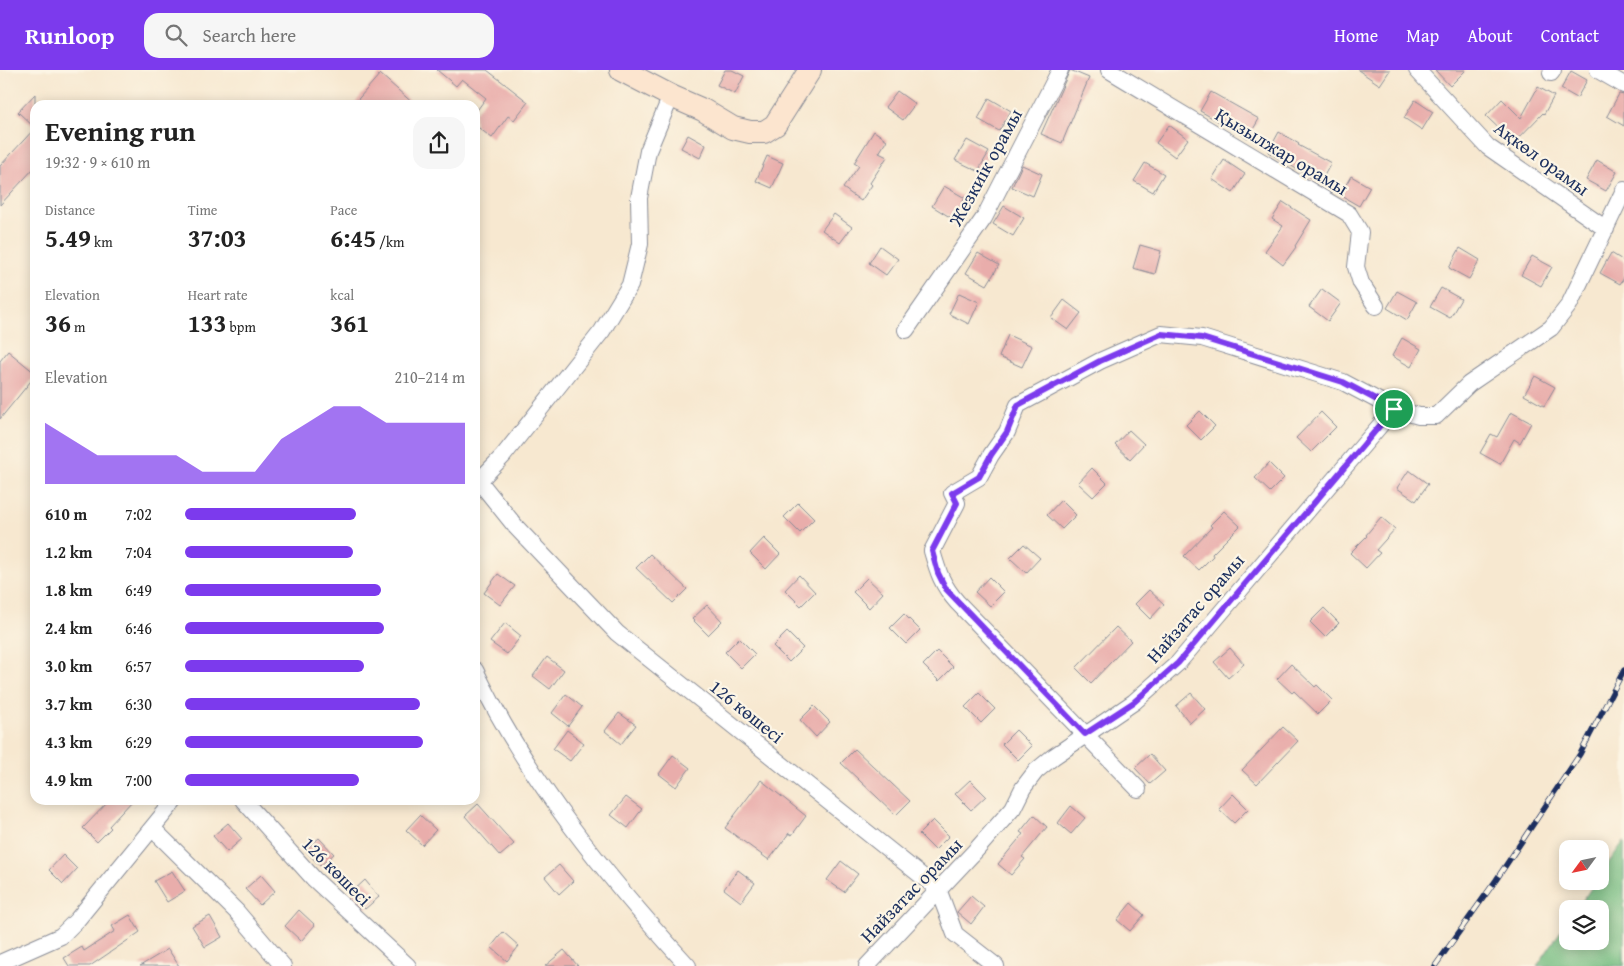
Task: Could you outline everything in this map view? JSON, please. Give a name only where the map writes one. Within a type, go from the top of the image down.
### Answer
[{"type":"main road","points":[[621,70],[703,110],[733,128],[750,132],[764,132],[775,125],[810,70]]},
{"type":"street","name":"Жезкиік орамы","points":[[906,330],[984,218],[1060,70]]},
{"type":"street","name":"Қызылжар орамы","points":[[1109,70],[1349,214],[1360,232],[1356,268],[1361,283],[1376,306]]},
{"type":"street","name":"Ақкөл орамы","points":[[1417,70],[1488,147],[1606,229]]},
{"type":"street","points":[[1598,70],[1624,85]]},
{"type":"street","points":[[480,480],[503,456],[602,330],[630,285],[640,244],[639,198],[648,151],[671,96]]},
{"type":"street","points":[[1138,789],[946,589],[938,573],[932,551],[957,503],[952,493],[979,477],[1007,432],[1018,405],[1100,361],[1161,334],[1202,338],[1343,382],[1394,409],[1419,416],[1436,416],[1469,384],[1552,328],[1569,305],[1624,190]]},
{"type":"street","name":"Найзатас орамы","points":[[867,966],[1013,808],[1023,788],[1036,770],[1085,734],[1134,702],[1178,663],[1394,409]]},
{"type":"street","name":"126 көшесі","points":[[480,486],[617,633],[938,889],[956,934],[996,966]]},
{"type":"street","points":[[480,680],[491,703],[531,769],[568,822],[638,910],[688,966]]},
{"type":"street","points":[[0,963],[61,936],[77,920],[171,805]]},
{"type":"street","name":"126 көшесі","points":[[247,805],[314,879],[408,966]]},
{"type":"street","points":[[152,828],[237,912],[284,966]]},
{"type":"green space","points":[[1624,841],[1624,966],[1537,966],[1559,934],[1559,950],[1609,950],[1609,900],[1583,900],[1590,890],[1609,890],[1609,862]]},
{"type":"building","points":[[437,70],[487,70],[528,102],[514,120],[508,116],[492,138],[480,129],[480,106],[486,98],[462,79],[456,86]]},
{"type":"building","points":[[725,70],[732,70],[744,76],[735,94],[717,85]]},
{"type":"building","points":[[1070,70],[1089,78],[1062,143],[1041,134]]},
{"type":"building","points":[[1358,70],[1390,70],[1380,85]]},
{"type":"building","points":[[1435,70],[1466,70],[1450,86]]},
{"type":"building","points":[[1571,71],[1587,80],[1577,98],[1561,89]]},
{"type":"building","points":[[380,74],[409,100],[357,100]]},
{"type":"building","points":[[1538,87],[1554,96],[1544,114],[1514,143],[1486,116],[1502,99],[1521,118]]},
{"type":"building","points":[[897,91],[915,104],[903,120],[885,107]]},
{"type":"building","points":[[1211,92],[1259,119],[1248,138],[1200,111]]},
{"type":"building","points":[[35,94],[35,100],[30,100],[30,123],[18,112]]},
{"type":"building","points":[[1619,94],[1624,95],[1624,126],[1607,116]]},
{"type":"building","points":[[989,98],[1011,111],[999,131],[978,119]]},
{"type":"building","points":[[1415,100],[1433,112],[1422,130],[1404,118]]},
{"type":"building","points":[[1169,125],[1188,139],[1175,157],[1156,143]]},
{"type":"building","points":[[874,131],[887,140],[879,153],[887,157],[861,201],[843,188],[859,166],[854,163]]},
{"type":"building","points":[[1279,132],[1331,163],[1320,183],[1268,152]]},
{"type":"building","points":[[30,133],[30,172],[0,205],[0,166]]},
{"type":"building","points":[[688,135],[706,145],[700,158],[681,148]]},
{"type":"building","points":[[967,140],[989,152],[978,171],[955,160]]},
{"type":"building","points":[[767,156],[783,163],[772,188],[756,181]]},
{"type":"building","points":[[1224,160],[1245,174],[1233,193],[1212,179]]},
{"type":"building","points":[[1597,160],[1617,172],[1606,191],[1586,180]]},
{"type":"building","points":[[1145,163],[1164,174],[1153,192],[1134,181]]},
{"type":"building","points":[[1022,165],[1042,174],[1033,196],[1012,187]]},
{"type":"building","points":[[1351,176],[1370,187],[1359,206],[1340,195]]},
{"type":"building","points":[[944,186],[965,198],[953,219],[932,206]]},
{"type":"building","points":[[1283,202],[1311,220],[1296,247],[1283,265],[1265,251],[1283,226],[1272,219]]},
{"type":"building","points":[[1004,206],[1024,218],[1013,236],[993,224]]},
{"type":"building","points":[[834,214],[852,227],[840,243],[822,230]]},
{"type":"building","points":[[1140,245],[1161,251],[1155,274],[1133,268]]},
{"type":"building","points":[[880,246],[898,259],[886,275],[869,263]]},
{"type":"building","points":[[1460,248],[1480,260],[1469,279],[1449,268]]},
{"type":"building","points":[[978,253],[999,265],[987,285],[966,273]]},
{"type":"building","points":[[1611,253],[1624,261],[1624,278],[1620,284],[1600,273]]},
{"type":"building","points":[[1532,256],[1552,267],[1541,286],[1521,275]]},
{"type":"building","points":[[1441,288],[1461,299],[1450,318],[1430,307]]},
{"type":"building","points":[[1322,289],[1341,303],[1328,321],[1309,307]]},
{"type":"building","points":[[1397,291],[1417,302],[1407,320],[1387,308]]},
{"type":"building","points":[[959,293],[979,302],[969,324],[949,314]]},
{"type":"building","points":[[1064,300],[1081,313],[1068,330],[1051,318]]},
{"type":"building","points":[[1008,335],[1032,346],[1022,367],[999,357]]},
{"type":"building","points":[[1402,338],[1421,349],[1411,367],[1392,356]]},
{"type":"building","points":[[8,351],[30,369],[30,382],[0,419],[0,361]]},
{"type":"building","points":[[1535,376],[1555,387],[1544,406],[1524,395]]},
{"type":"building","points":[[1200,411],[1215,426],[1201,440],[1186,425]]},
{"type":"building","points":[[1321,412],[1336,427],[1311,452],[1296,438]]},
{"type":"building","points":[[1511,412],[1531,423],[1520,443],[1514,439],[1500,464],[1480,453],[1491,434],[1497,437]]},
{"type":"building","points":[[1129,430],[1144,444],[1130,459],[1115,445]]},
{"type":"building","points":[[1269,463],[1284,478],[1270,492],[1255,478]]},
{"type":"building","points":[[1092,468],[1107,483],[1093,497],[1078,483]]},
{"type":"building","points":[[1409,470],[1428,484],[1416,501],[1397,488]]},
{"type":"building","points":[[1061,500],[1076,515],[1062,529],[1047,515]]},
{"type":"building","points":[[798,503],[814,519],[800,533],[784,517]]},
{"type":"building","points":[[1224,511],[1240,526],[1199,570],[1184,556],[1212,527],[1210,525]]},
{"type":"building","points":[[1381,517],[1395,529],[1376,550],[1380,553],[1366,568],[1350,553],[1367,536]]},
{"type":"building","points":[[764,538],[780,554],[766,569],[750,553]]},
{"type":"building","points":[[1024,544],[1040,558],[1026,573],[1010,558]]},
{"type":"building","points":[[650,554],[687,589],[673,603],[636,568]]},
{"type":"building","points":[[498,574],[515,586],[500,605],[484,593]]},
{"type":"building","points":[[799,575],[815,592],[801,606],[785,590]]},
{"type":"building","points":[[989,577],[1004,592],[990,606],[975,592]]},
{"type":"building","points":[[867,578],[883,593],[869,608],[853,592]]},
{"type":"building","points":[[1149,590],[1164,604],[1150,619],[1135,604]]},
{"type":"building","points":[[707,605],[722,621],[708,635],[692,619]]},
{"type":"building","points":[[1324,608],[1339,623],[1325,637],[1310,622]]},
{"type":"building","points":[[904,614],[920,630],[906,644],[890,628]]},
{"type":"building","points":[[505,623],[521,636],[507,654],[490,642]]},
{"type":"building","points":[[1116,627],[1131,641],[1091,683],[1076,668]]},
{"type":"building","points":[[787,632],[803,648],[789,662],[773,646]]},
{"type":"building","points":[[739,638],[755,654],[741,668],[725,652]]},
{"type":"building","points":[[1230,648],[1244,664],[1228,678],[1214,662]]},
{"type":"building","points":[[937,651],[953,667],[939,681],[923,665]]},
{"type":"building","points":[[547,657],[564,670],[550,689],[533,676]]},
{"type":"building","points":[[1291,664],[1332,700],[1318,714],[1294,691],[1292,693],[1277,679]]},
{"type":"building","points":[[979,693],[995,709],[981,723],[965,707]]},
{"type":"building","points":[[1191,693],[1205,709],[1190,723],[1176,706]]},
{"type":"building","points":[[566,694],[582,707],[568,726],[552,713]]},
{"type":"building","points":[[814,706],[830,722],[816,737],[800,720]]},
{"type":"building","points":[[619,713],[636,725],[621,744],[605,731]]},
{"type":"building","points":[[1283,727],[1298,741],[1257,784],[1242,770]]},
{"type":"building","points":[[567,730],[584,743],[570,761],[553,749]]},
{"type":"building","points":[[1016,730],[1032,746],[1018,760],[1002,744]]},
{"type":"building","points":[[855,749],[910,801],[896,815],[841,763]]},
{"type":"building","points":[[1150,754],[1165,771],[1150,784],[1135,768]]},
{"type":"building","points":[[673,755],[690,768],[676,787],[659,774]]},
{"type":"building","points":[[761,780],[806,816],[792,835],[789,833],[769,860],[725,828]]},
{"type":"building","points":[[970,780],[986,796],[971,810],[955,794]]},
{"type":"building","points":[[1233,794],[1248,809],[1234,823],[1219,809]]},
{"type":"building","points":[[626,797],[642,809],[628,828],[611,815]]},
{"type":"building","points":[[105,805],[128,805],[109,826],[111,828],[97,842],[83,828]]},
{"type":"building","points":[[479,805],[514,844],[500,856],[465,816]]},
{"type":"building","points":[[1071,806],[1085,818],[1071,834],[1058,823]]},
{"type":"building","points":[[420,815],[436,830],[422,845],[406,830]]},
{"type":"building","points":[[1034,815],[1047,827],[1022,857],[1025,859],[1011,875],[998,864],[1023,834],[1020,832]]},
{"type":"building","points":[[933,820],[949,836],[935,850],[919,834]]},
{"type":"building","points":[[228,823],[242,839],[227,852],[213,836]]},
{"type":"building","points":[[319,838],[334,854],[320,866],[305,850]]},
{"type":"building","points":[[63,855],[77,869],[63,884],[49,870]]},
{"type":"building","points":[[841,861],[858,874],[844,892],[827,880]]},
{"type":"building","points":[[559,865],[573,881],[559,894],[545,877]]},
{"type":"building","points":[[738,870],[755,883],[741,902],[724,889]]},
{"type":"building","points":[[172,871],[185,891],[167,902],[154,881]]},
{"type":"building","points":[[261,875],[275,891],[260,905],[245,889]]},
{"type":"building","points":[[365,880],[379,897],[365,909],[351,893]]},
{"type":"building","points":[[971,896],[984,907],[971,924],[957,912]]},
{"type":"building","points":[[1131,903],[1144,915],[1130,931],[1117,920]]},
{"type":"building","points":[[299,910],[315,925],[301,941],[285,926]]},
{"type":"building","points":[[130,915],[140,932],[90,966],[69,966],[64,958],[82,947],[84,951],[115,931],[112,926]]},
{"type":"building","points":[[210,916],[222,937],[205,947],[192,926]]},
{"type":"building","points":[[503,932],[519,946],[507,961],[491,947]]},
{"type":"building","points":[[168,949],[179,966],[140,966]]},
{"type":"building","points":[[564,950],[578,966],[545,966]]},
{"type":"railway","points":[[1435,966],[1496,880],[1580,754],[1624,670]]},
{"type":"route","points":[[1161,334],[1202,338],[1343,382],[1394,409],[1178,663],[1134,702],[1085,734],[957,602],[946,589],[938,573],[932,551],[957,503],[952,493],[979,477],[1007,432],[1018,405],[1100,361],[1161,334]]}]
